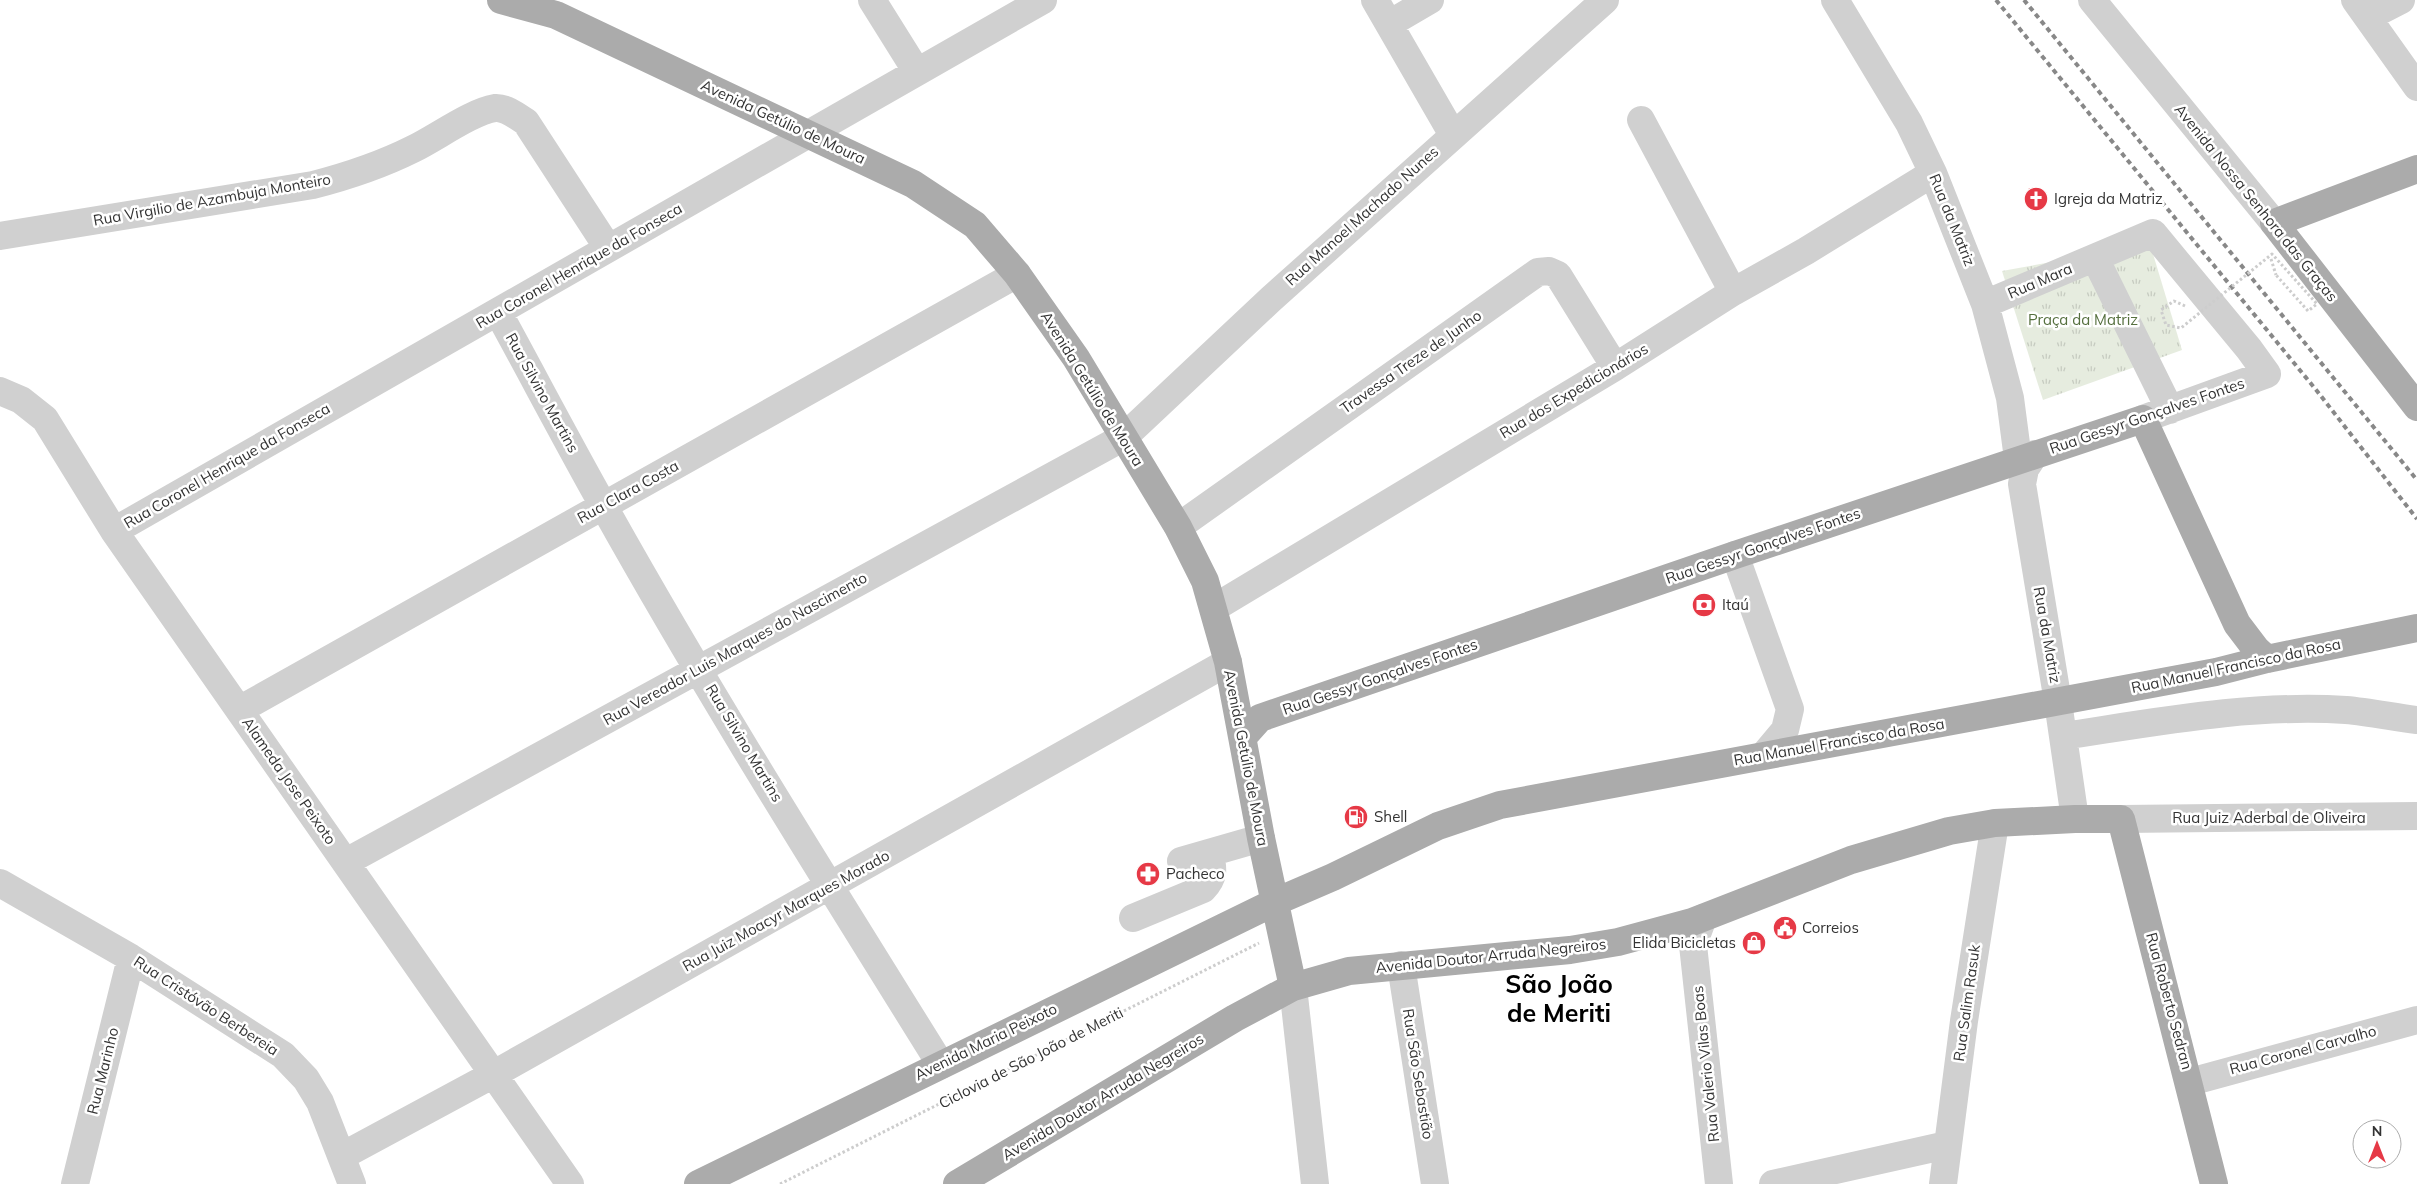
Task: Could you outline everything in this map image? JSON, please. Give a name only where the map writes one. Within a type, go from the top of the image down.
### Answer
[{"type":"main road","name":"Avenida Getúlio de Moura","points":[[501,0],[556,15],[913,184],[950,207],[974,225],[1017,274],[1076,358],[1178,527],[1197,564],[1214,608],[1228,662],[1247,720],[1261,838],[1293,987]]},
{"type":"main road","points":[[2274,223],[2417,169]]},
{"type":"main road","name":"Avenida Nossa Senhora das Graças","points":[[2274,223],[2417,407]]},
{"type":"main road","points":[[2143,419],[2237,624],[2256,649],[2267,659]]},
{"type":"main road","name":"Rua Gessyr Gonçalves Fontes","points":[[1247,720],[2143,419]]},
{"type":"main road","points":[[2216,672],[2229,655],[2237,624]]},
{"type":"main road","name":"Rua Manuel Francisco da Rosa","points":[[1275,902],[1334,877],[1438,826],[1500,806],[2216,672],[2267,659],[2417,628]]},
{"type":"main road","name":"Avenida Doutor Arruda Negreiros","points":[[956,1184],[1235,1018],[1293,987],[1349,971],[1570,950],[1618,942],[1684,936],[1703,918],[1851,860],[1949,831],[1995,823],[2075,818],[2121,819]]},
{"type":"main road","name":"Rua Roberto Sedran","points":[[2121,819],[2190,1082],[2214,1184]]},
{"type":"main road","name":"Avenida Maria Peixoto","points":[[698,1184],[940,1064],[1275,902]]},
{"type":"street","points":[[872,0],[917,72]]},
{"type":"street","name":"Rua Coronel Henrique da Fonseca","points":[[114,531],[608,248],[810,135],[1043,0]]},
{"type":"street","points":[[1375,0],[1453,135]]},
{"type":"street","points":[[1389,24],[1430,0]]},
{"type":"street","name":"Rua Manoel Machado Nunes","points":[[1124,437],[1271,299],[1605,0]]},
{"type":"street","name":"Rua da Matriz","points":[[1835,0],[1909,123],[1933,173],[1985,304],[2026,457],[2022,484],[2075,818]]},
{"type":"street","name":"Avenida Nossa Senhora das Graças","points":[[2092,0],[2274,223]]},
{"type":"street","points":[[2401,0],[2362,9],[2417,87]]},
{"type":"street","name":"Rua Virgilio de Azambuja Monteiro","points":[[0,236],[313,185],[355,174],[413,149],[480,113],[496,108],[514,113],[526,122],[608,248]]},
{"type":"street","points":[[1641,120],[1733,292]]},
{"type":"street","name":"Rua dos Expedicionários","points":[[1214,608],[1615,367],[1733,292],[1806,251],[1933,173]]},
{"type":"street","name":"Rua Mara","points":[[1985,304],[2153,233],[2249,349],[2267,374]]},
{"type":"street","points":[[2095,258],[2170,410]]},
{"type":"street","name":"Travessa Treze de Junho","points":[[1178,527],[1538,272],[1549,271],[1558,275],[1615,367]]},
{"type":"street","name":"Rua Clara Costa","points":[[239,710],[1017,274]]},
{"type":"street","name":"Rua Silvino Martins","points":[[498,312],[603,506],[830,886],[940,1064]]},
{"type":"street","name":"Rua Gessyr Gonçalves Fontes","points":[[2143,419],[2267,374]]},
{"type":"street","name":"Alameda Jose Peixoto","points":[[0,391],[21,400],[45,419],[114,531],[570,1184]]},
{"type":"street","name":"Rua Vereador Luis Marques do Nascimento","points":[[346,862],[1124,437]]},
{"type":"street","points":[[1735,555],[1790,709],[1785,730],[1764,756]]},
{"type":"street","name":"Rua Juiz Moacyr Marques Morado","points":[[342,1156],[494,1074],[1228,662]]},
{"type":"street","points":[[2063,736],[2213,713],[2280,709],[2346,710],[2417,720]]},
{"type":"street","name":"Rua Juiz Aderbal de Oliveira","points":[[2121,819],[2417,816]]},
{"type":"street","name":"Rua Salim Rasuk","points":[[1943,1184],[1947,1145],[1995,823]]},
{"type":"street","points":[[1181,861],[1261,838]]},
{"type":"street","points":[[1133,918],[1203,889],[1210,882],[1213,872],[1210,853]]},
{"type":"street","name":"Rua Cristóvão Berbereia","points":[[0,883],[131,958],[283,1055],[306,1079],[320,1102],[352,1184]]},
{"type":"street","name":"Rua Valerio Vilas Boas","points":[[1684,936],[1719,1184]]},
{"type":"street","name":"Rua Marinho","points":[[75,1184],[131,958]]},
{"type":"street","name":"Rua São Sebastião","points":[[1401,965],[1435,1184]]},
{"type":"street","points":[[1293,987],[1315,1184]]},
{"type":"street","name":"Rua Coronel Carvalho","points":[[2190,1082],[2414,1027]]},
{"type":"street","points":[[1773,1184],[1947,1145]]},
{"type":"path","points":[[2186,306],[2174,301],[2161,310],[2166,325],[2181,328],[2272,254],[2317,304],[2308,311],[2276,275]]},
{"type":"path","name":"Ciclovia de São João de Meriti","points":[[780,1184],[1282,932]]},
{"type":"green space","name":"Praça da Matriz","points":[[2150,244],[2182,350],[2043,400],[2002,271]]},
{"type":"railway","points":[[1996,0],[2317,391],[2417,519]]},
{"type":"railway","points":[[2024,0],[2417,480]]},
{"type":"place","name":"Igreja da Matriz","points":[[2036,199]]},
{"type":"place","name":"Itaú","points":[[1704,605]]},
{"type":"place","name":"Shell","points":[[1356,817]]},
{"type":"place","name":"Pacheco","points":[[1148,874]]},
{"type":"place","name":"Correios","points":[[1785,928]]},
{"type":"place","name":"Elida Bicicletas","points":[[1754,943]]},
{"type":"district","name":"São João de Meriti","points":[[1559,998]]}]
